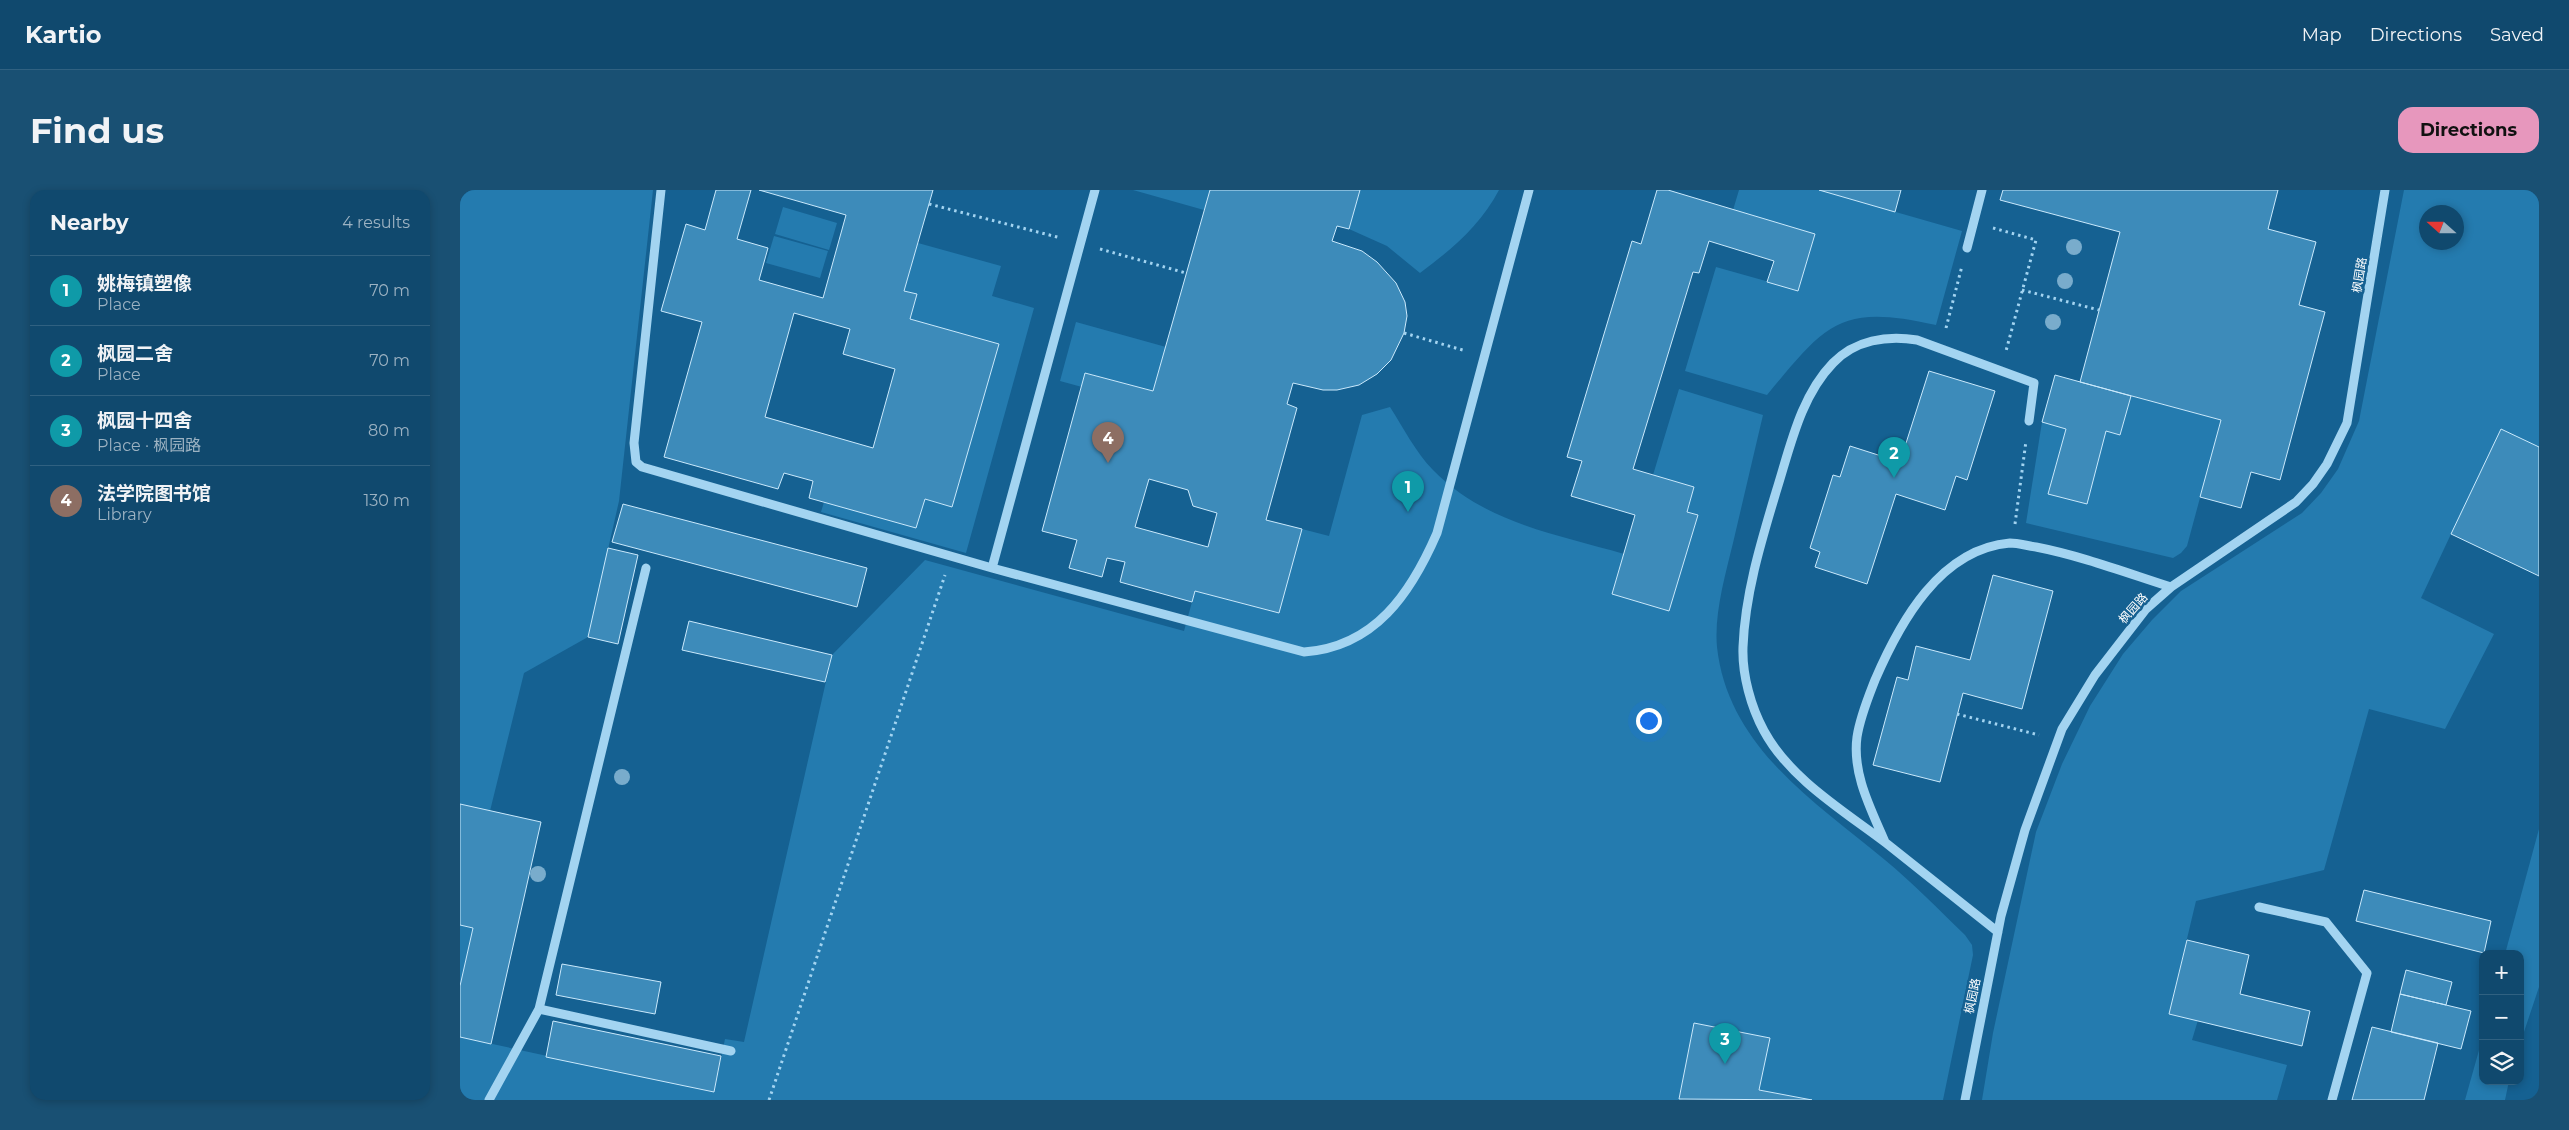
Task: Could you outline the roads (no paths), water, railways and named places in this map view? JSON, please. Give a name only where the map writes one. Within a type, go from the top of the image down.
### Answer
[{"type":"street","points":[[661,190],[634,443],[636,462],[650,472],[1285,649],[1304,652],[1319,651],[1347,644],[1361,635],[1393,606],[1422,565],[1436,533],[1530,190]]},
{"type":"street","points":[[992,568],[1095,190]]},
{"type":"street","points":[[1967,248],[1982,190]]},
{"type":"street","name":"枫园路","points":[[1965,1100],[1998,932],[2025,830],[2057,740],[2076,704],[2118,643],[2146,609],[2171,587],[2279,516],[2313,484],[2327,464],[2346,423],[2385,190]]},
{"type":"street","points":[[1998,932],[1885,842],[1847,815],[1779,754],[1764,731],[1754,707],[1746,679],[1743,648],[1746,613],[1758,554],[1806,401],[1819,379],[1846,352],[1875,340],[1901,337],[1940,348],[2034,382],[2029,421]]},
{"type":"street","points":[[1885,842],[1860,782],[1857,738],[1878,673],[1907,617],[1936,581],[1956,564],[1990,546],[2013,543],[2054,551],[2171,587]]},
{"type":"street","points":[[489,1100],[539,1009],[646,568]]},
{"type":"street","points":[[2259,907],[2326,922],[2367,972],[2332,1100]]},
{"type":"street","points":[[539,1009],[731,1051]]},
{"type":"place","name":"法学院图书馆","points":[[1108,463]]},
{"type":"place","name":"枫园二舍","points":[[1894,478]]},
{"type":"place","name":"姚梅镇塑像","points":[[1408,512]]},
{"type":"place","name":"枫园十四舍","points":[[1725,1064]]}]
